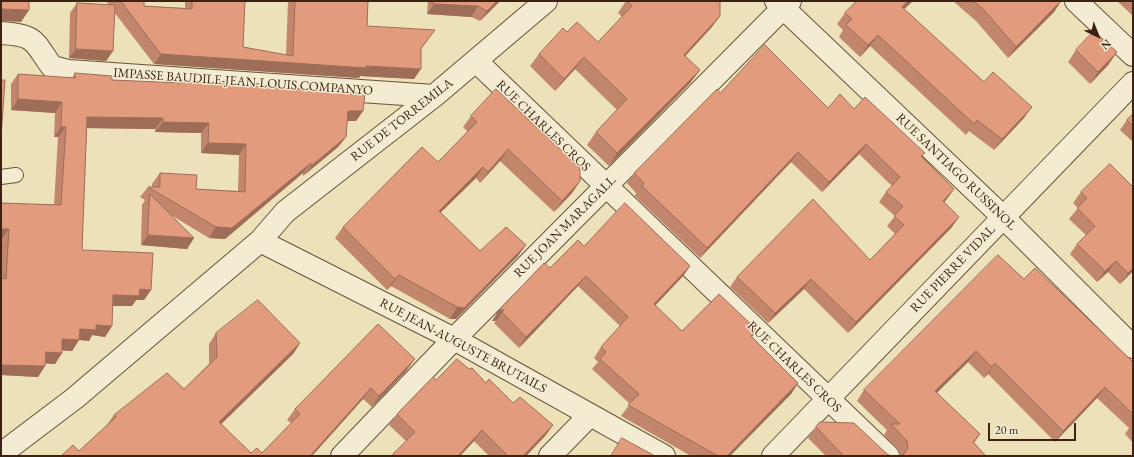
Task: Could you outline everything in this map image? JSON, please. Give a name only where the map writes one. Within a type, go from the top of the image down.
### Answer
[{"type":"street","name":"RUE DE TORREMILA","points":[[1,454],[75,398],[260,241],[285,212],[434,96],[546,1]]},
{"type":"street","points":[[1076,1],[1133,55]]},
{"type":"street","name":"RUE JOAN MARAGALL","points":[[342,456],[454,338],[783,4]]},
{"type":"street","name":"RUE SANTIAGO RUSSINOL","points":[[783,4],[1003,217],[1133,347]]},
{"type":"street","name":"IMPASSE BAUDILE-JEAN-LOUIS COMPANYO","points":[[1,33],[28,36],[36,44],[52,67],[68,71],[434,96]]},
{"type":"street","name":"RUE CHARLES CROS","points":[[476,61],[888,456]]},
{"type":"street","name":"RUE PIERRE VIDAL","points":[[773,456],[1133,83]]},
{"type":"street","name":"RUE JEAN-AUGUSTE BRUTAILS","points":[[260,241],[454,338],[664,456]]},
{"type":"street","points":[[550,456],[590,415]]},
{"type":"lane","points":[[1,177],[16,175]]},
{"type":"building","points":[[1,1],[29,1],[29,10],[1,9]]},
{"type":"building","points":[[121,1],[144,1],[144,6],[192,9],[192,1],[245,1],[243,47],[293,56],[295,1],[368,1],[367,26],[435,30],[421,48],[421,69],[366,66],[366,68],[161,54]]},
{"type":"building","points":[[434,1],[497,1],[487,11],[478,6],[434,4]]},
{"type":"building","points":[[627,1],[720,1],[720,16],[684,55],[700,70],[617,153],[596,132],[627,99],[584,57],[564,79],[539,54],[563,28],[567,32],[577,22],[598,42],[632,6]]},
{"type":"building","points":[[857,1],[908,1],[902,7],[984,82],[993,72],[1032,107],[1002,139],[977,120],[974,124],[878,35],[868,45],[846,25],[852,19],[845,13]]},
{"type":"building","points":[[974,1],[1061,1],[1016,47],[984,10]]},
{"type":"building","points":[[77,3],[115,5],[113,51],[76,49]]},
{"type":"building","points":[[1094,31],[1117,52],[1098,72],[1076,50]]},
{"type":"building","points":[[765,45],[828,108],[840,94],[854,109],[865,97],[925,153],[921,156],[954,189],[943,201],[959,217],[856,322],[811,279],[775,313],[737,277],[813,199],[870,260],[904,225],[894,216],[903,206],[886,192],[900,177],[866,144],[829,182],[798,152],[707,248],[642,186],[644,183],[634,173],[717,89],[720,93]]},
{"type":"building","points":[[75,73],[112,76],[112,80],[183,83],[181,80],[365,93],[363,111],[348,111],[346,137],[311,166],[311,163],[232,228],[216,227],[148,187],[160,187],[160,173],[197,175],[196,189],[245,192],[246,144],[208,143],[209,123],[163,122],[163,118],[87,117],[82,250],[153,253],[151,290],[140,289],[139,296],[113,295],[112,326],[96,325],[96,330],[80,329],[79,340],[62,339],[62,353],[46,352],[45,366],[1,365],[1,278],[6,279],[9,229],[1,229],[1,203],[61,205],[66,127],[61,127],[62,102],[18,99],[18,74],[75,78]]},
{"type":"building","points":[[1,80],[5,80],[1,138]]},
{"type":"building","points":[[496,89],[580,168],[580,181],[562,201],[508,149],[488,172],[483,167],[439,211],[480,251],[506,227],[526,245],[464,308],[457,307],[399,275],[395,279],[343,227],[422,147],[438,162],[477,122],[471,116]]},
{"type":"building","points":[[1133,114],[1133,126],[1127,120]]},
{"type":"building","points":[[1110,164],[1133,187],[1133,268],[1128,273],[1116,261],[1105,271],[1077,244],[1095,226],[1077,208],[1087,198],[1081,192]]},
{"type":"building","points":[[150,194],[194,238],[148,235]]},
{"type":"building","points":[[625,203],[690,266],[654,304],[682,331],[719,294],[757,330],[751,336],[798,383],[727,456],[718,456],[628,405],[639,394],[600,359],[606,352],[601,347],[628,317],[586,276],[526,337],[502,312],[504,310],[499,310],[544,263],[550,268],[578,240],[584,246]]},
{"type":"building","points":[[998,255],[1024,279],[1035,268],[1133,362],[1133,414],[1105,387],[1063,431],[995,363],[992,367],[976,351],[935,391],[980,434],[973,442],[986,456],[901,456],[908,448],[907,441],[891,424],[900,424],[864,390]]},
{"type":"building","points":[[258,300],[300,343],[219,422],[251,453],[257,448],[262,453],[300,414],[295,409],[378,324],[415,359],[379,396],[371,388],[310,456],[61,456],[73,445],[79,451],[116,417],[114,415],[167,373],[184,389],[217,357],[216,333]]},
{"type":"building","points":[[457,359],[469,369],[472,368],[486,383],[489,379],[513,403],[520,397],[553,425],[523,456],[508,456],[482,430],[458,456],[395,456],[393,454],[415,432],[397,414],[433,377],[436,380]]},
{"type":"building","points":[[820,422],[854,423],[891,456],[844,456],[816,427]]},
{"type":"building","points":[[622,438],[653,455],[611,456]]}]
